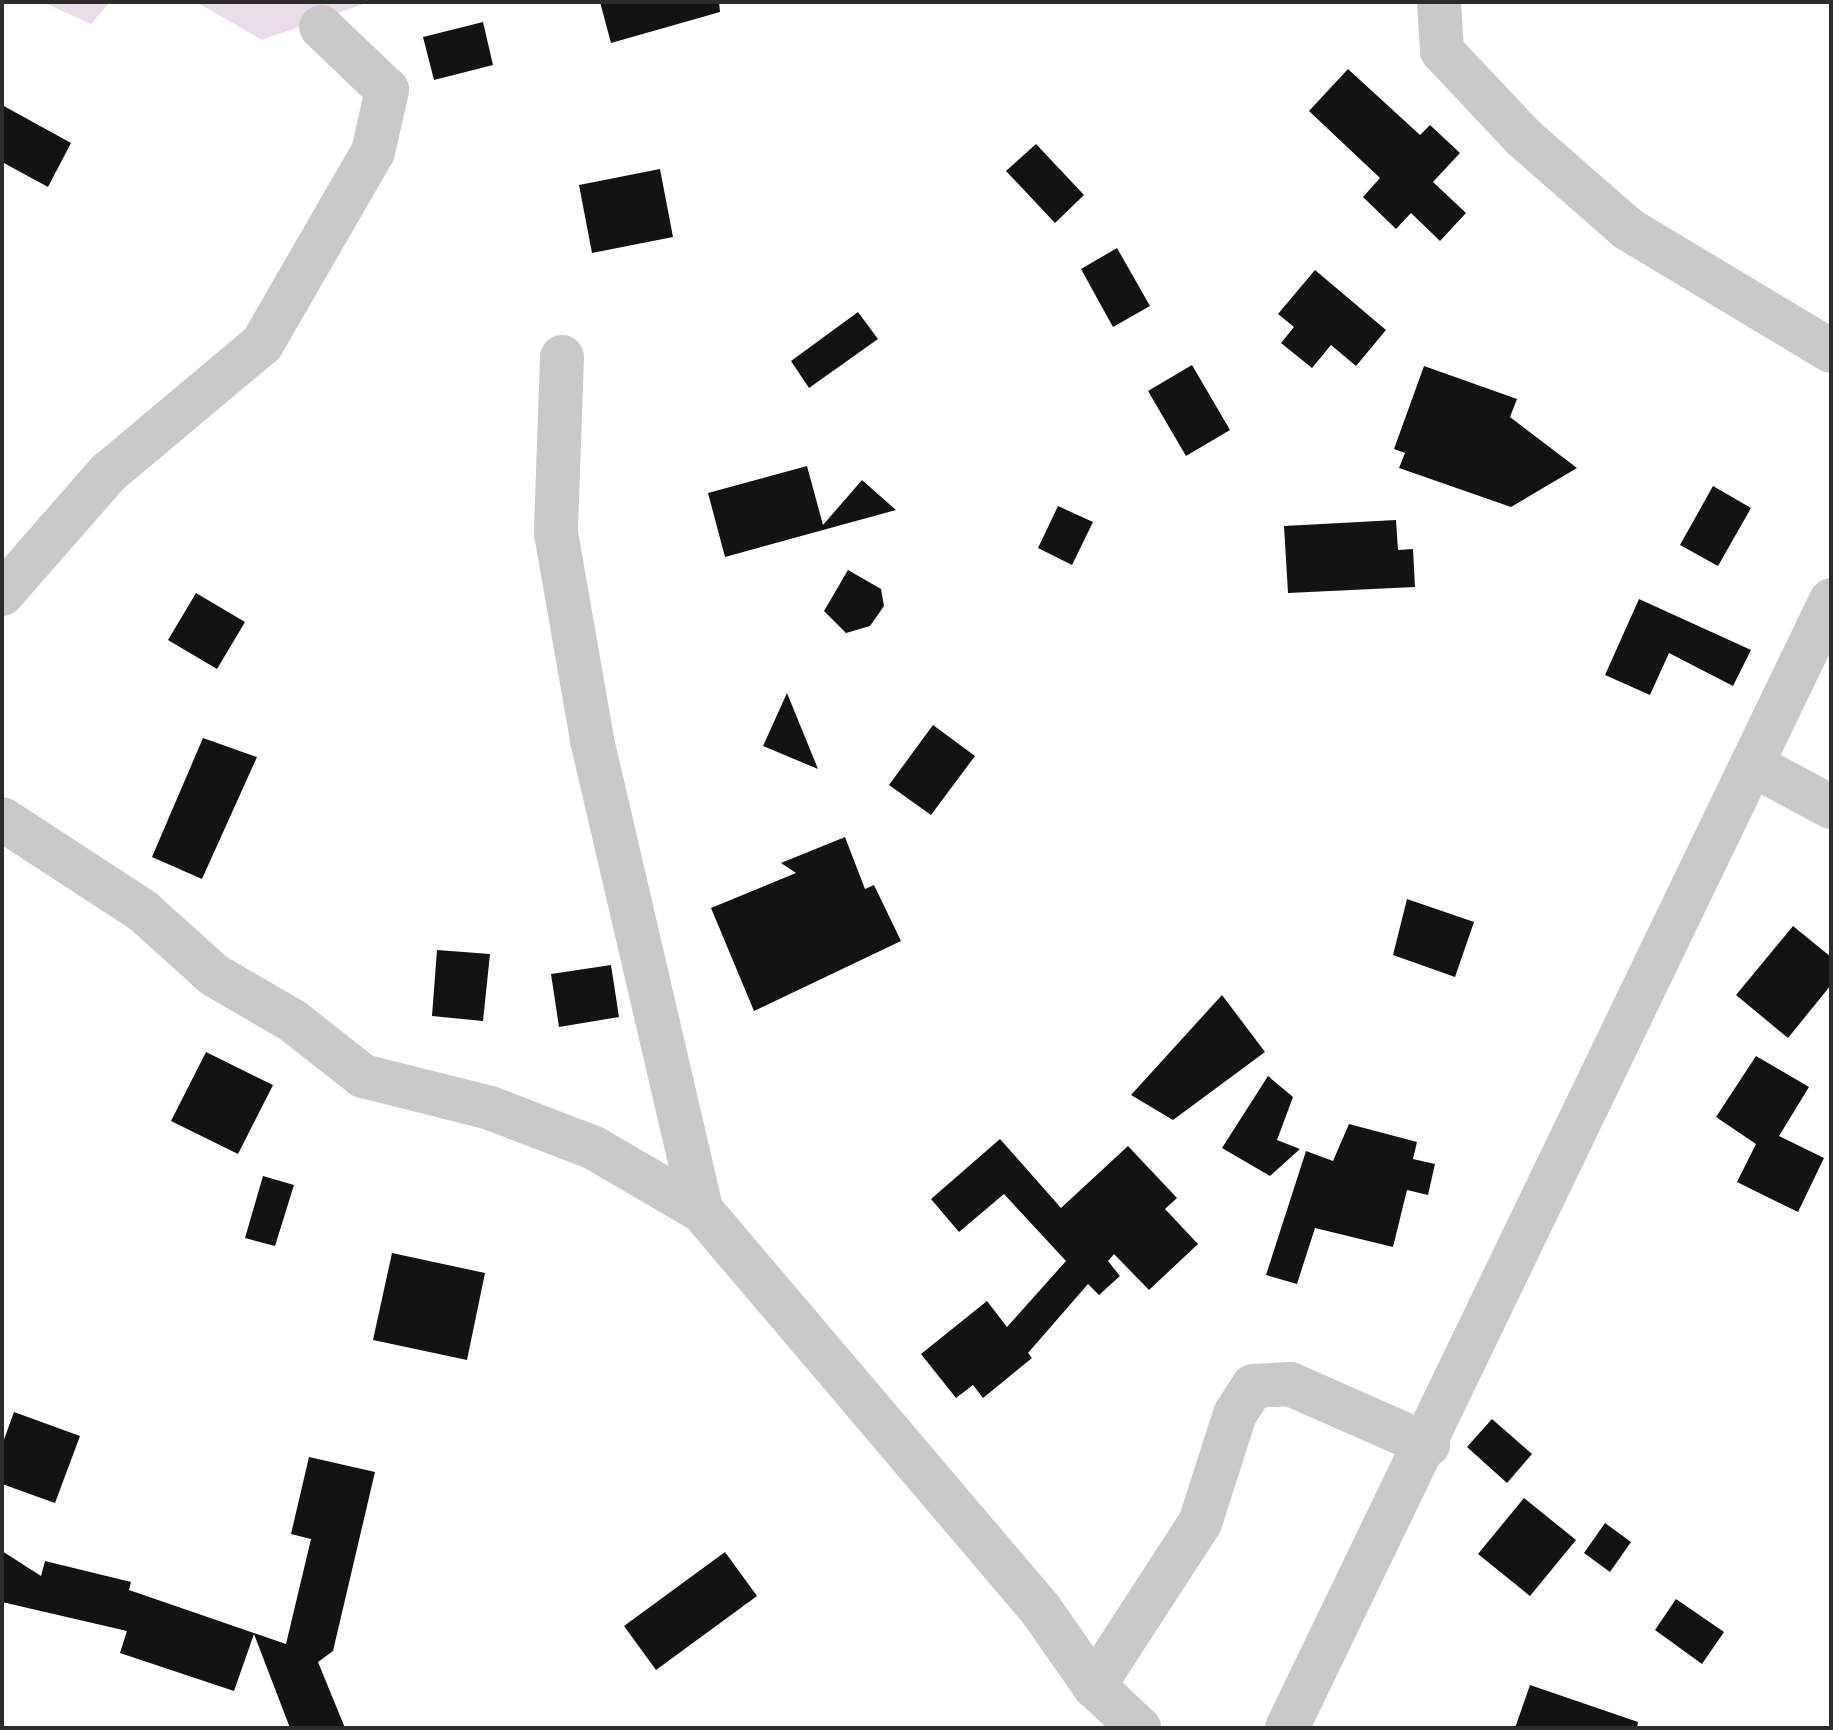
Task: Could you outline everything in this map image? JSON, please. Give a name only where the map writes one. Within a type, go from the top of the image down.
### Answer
[{"type":"street","points":[[1439,2],[1442,51],[1535,148],[1628,229],[1831,351]]},
{"type":"street","points":[[2,594],[108,473],[262,344],[373,152],[387,90],[321,27]]},
{"type":"street","points":[[562,357],[559,547],[592,740],[702,1211]]},
{"type":"street","points":[[1287,1728],[1428,1445],[1831,600]]},
{"type":"street","points":[[1753,765],[1831,807]]},
{"type":"street","points":[[2,819],[143,911],[214,975],[293,1021],[363,1076],[490,1108],[594,1148],[702,1211],[1041,1610],[1094,1686],[1139,1728]]},
{"type":"street","points":[[1094,1686],[1200,1523],[1235,1414],[1253,1386],[1290,1384],[1428,1445]]},
{"type":"shaded area","points":[[43,2],[110,2],[91,24]]},
{"type":"shaded area","points":[[196,2],[369,2],[262,40]]},
{"type":"building","points":[[600,2],[719,2],[720,12],[611,43]]},
{"type":"building","points":[[483,22],[493,65],[434,80],[423,37]]},
{"type":"building","points":[[1348,69],[1420,135],[1430,125],[1460,153],[1433,182],[1466,213],[1440,241],[1411,213],[1396,229],[1363,197],[1380,178],[1309,111]]},
{"type":"building","points":[[2,105],[71,143],[48,187],[2,162]]},
{"type":"building","points":[[1036,144],[1084,195],[1055,223],[1006,171]]},
{"type":"building","points":[[660,169],[673,237],[592,253],[579,185]]},
{"type":"building","points":[[1117,248],[1150,306],[1113,327],[1081,269]]},
{"type":"building","points":[[1315,270],[1386,330],[1356,366],[1331,345],[1312,368],[1281,343],[1294,327],[1278,314]]},
{"type":"building","points":[[858,312],[878,339],[809,388],[791,361]]},
{"type":"building","points":[[1192,365],[1230,430],[1186,456],[1148,391]]},
{"type":"building","points":[[1424,366],[1517,399],[1510,417],[1577,468],[1511,507],[1399,468],[1405,453],[1394,449]]},
{"type":"building","points":[[807,466],[823,525],[862,480],[896,510],[725,557],[708,493]]},
{"type":"building","points":[[1713,486],[1751,508],[1718,566],[1680,545]]},
{"type":"building","points":[[1058,506],[1093,522],[1072,565],[1038,548]]},
{"type":"building","points":[[1396,520],[1398,550],[1413,549],[1415,587],[1288,593],[1284,526]]},
{"type":"building","points":[[848,570],[881,589],[884,606],[870,626],[846,633],[824,611]]},
{"type":"building","points":[[196,593],[245,622],[217,669],[168,640]]},
{"type":"building","points":[[1639,599],[1751,650],[1733,686],[1669,653],[1650,695],[1605,675]]},
{"type":"building","points":[[787,693],[818,769],[763,746]]},
{"type":"building","points":[[933,725],[975,756],[931,815],[889,785]]},
{"type":"building","points":[[203,738],[257,757],[202,879],[152,857]]},
{"type":"building","points":[[845,837],[865,889],[874,885],[901,941],[754,1011],[711,908],[796,873],[781,863]]},
{"type":"building","points":[[1407,899],[1474,922],[1455,977],[1393,955]]},
{"type":"building","points":[[1793,926],[1831,957],[1831,985],[1788,1038],[1736,995]]},
{"type":"building","points":[[437,950],[490,954],[483,1021],[432,1016]]},
{"type":"building","points":[[611,965],[619,1017],[559,1027],[551,974]]},
{"type":"building","points":[[1222,995],[1265,1052],[1173,1120],[1131,1095]]},
{"type":"building","points":[[206,1052],[273,1085],[238,1154],[171,1121]]},
{"type":"building","points":[[1756,1056],[1809,1087],[1779,1136],[1824,1158],[1798,1212],[1737,1182],[1756,1144],[1716,1117]]},
{"type":"building","points":[[1268,1076],[1293,1097],[1277,1140],[1300,1149],[1270,1176],[1222,1148]]},
{"type":"building","points":[[1349,1124],[1417,1142],[1413,1159],[1435,1164],[1428,1195],[1407,1190],[1393,1247],[1315,1228],[1297,1284],[1266,1275],[1306,1151],[1333,1161]]},
{"type":"building","points":[[1000,1139],[1061,1208],[1128,1146],[1177,1198],[1165,1209],[1198,1244],[1149,1290],[1114,1254],[1108,1261],[1120,1276],[1099,1295],[1088,1284],[1028,1353],[1032,1358],[983,1398],[973,1385],[956,1398],[921,1354],[987,1301],[1007,1327],[1066,1261],[1004,1194],[959,1232],[931,1199]]},
{"type":"building","points":[[263,1176],[294,1185],[275,1246],[245,1238]]},
{"type":"building","points":[[392,1253],[485,1273],[467,1360],[373,1340]]},
{"type":"building","points":[[14,1412],[80,1436],[55,1503],[2,1484],[2,1445]]},
{"type":"building","points":[[1492,1419],[1532,1454],[1507,1483],[1467,1447]]},
{"type":"building","points":[[309,1457],[375,1472],[333,1651],[318,1662],[345,1728],[290,1728],[254,1634],[234,1691],[120,1653],[127,1631],[2,1602],[2,1551],[41,1576],[45,1561],[131,1582],[129,1590],[286,1644],[311,1539],[291,1534]]},
{"type":"building","points":[[1524,1498],[1576,1540],[1530,1596],[1478,1554]]},
{"type":"building","points":[[1605,1523],[1631,1542],[1610,1572],[1584,1553]]},
{"type":"building","points":[[725,1552],[757,1596],[656,1670],[624,1626]]},
{"type":"building","points":[[1676,1599],[1724,1632],[1702,1664],[1655,1630]]},
{"type":"building","points":[[1530,1685],[1638,1722],[1637,1728],[1515,1728]]}]
